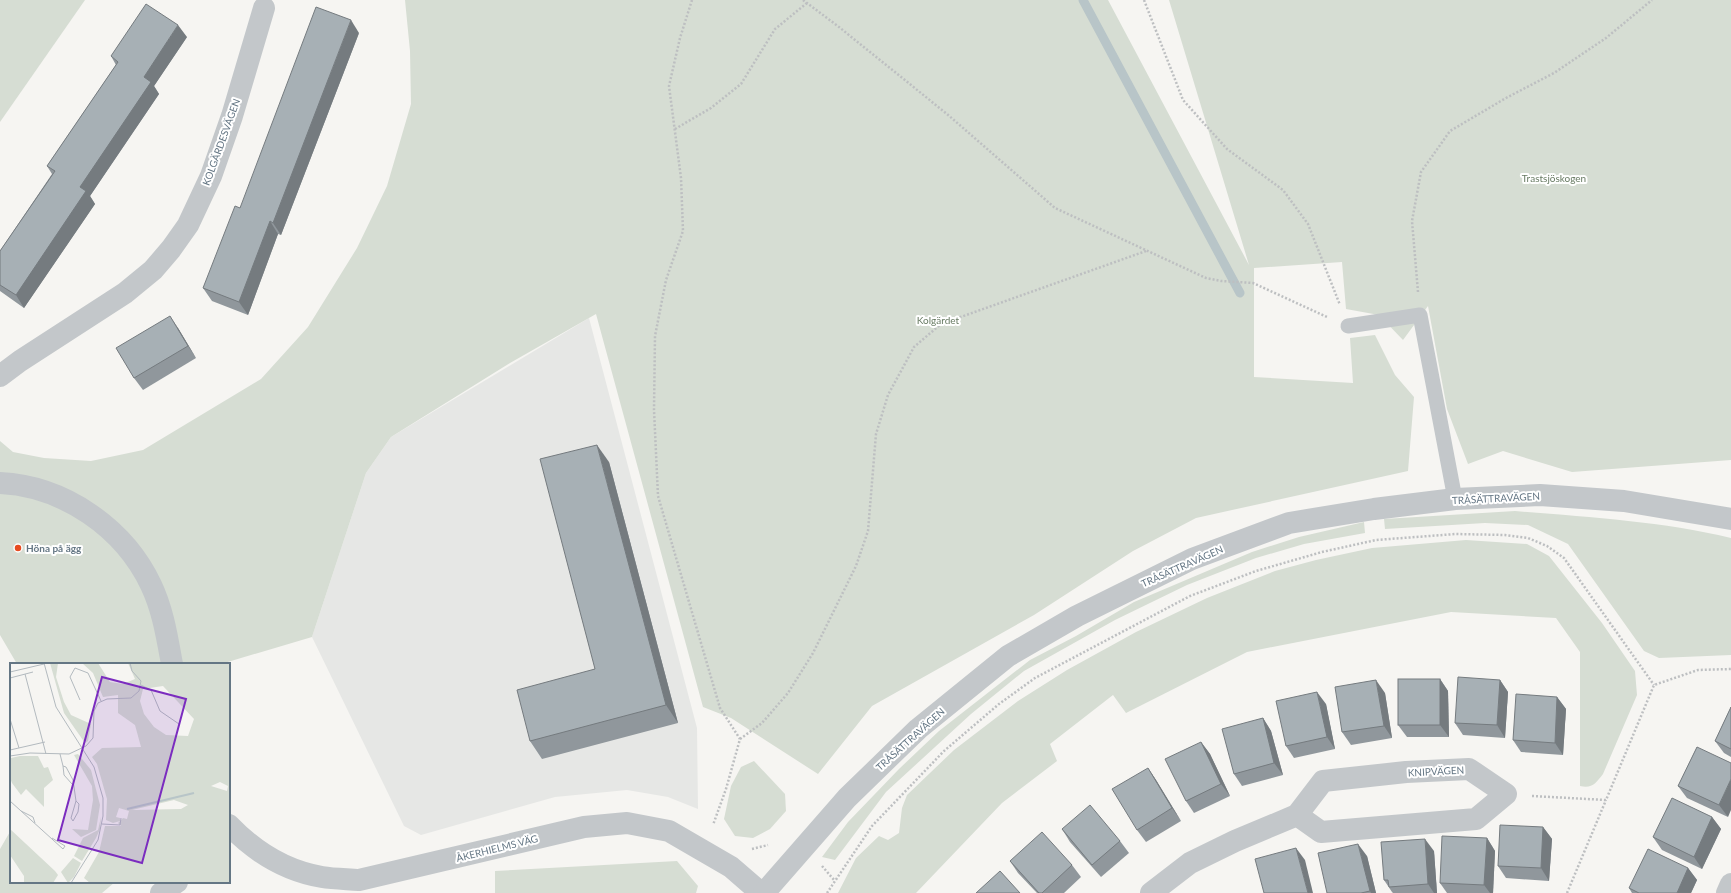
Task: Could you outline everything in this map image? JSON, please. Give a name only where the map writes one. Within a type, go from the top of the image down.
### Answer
[{"type":"street","name":"KOLGÄRDESVÄGEN","points":[[0,376],[20,361],[125,293],[153,270],[171,250],[188,225],[211,176],[232,116],[264,8]]},
{"type":"street","points":[[0,483],[40,489],[72,503],[105,524],[131,552],[151,584],[160,608],[172,663]]},
{"type":"street","name":"TRÅSÄTTRAVÄGEN","points":[[762,893],[848,798],[918,729],[1008,656],[1077,616],[1192,559],[1290,523],[1374,509],[1455,499],[1548,496],[1624,501],[1731,519]]},
{"type":"street","name":"KNIPVÄGEN","points":[[1297,815],[1323,780],[1398,773],[1469,769],[1506,794]]},
{"type":"street","points":[[1151,893],[1190,863],[1234,841],[1297,815],[1321,832],[1476,819],[1506,794]]},
{"type":"street","name":"ÅKERHIELMS VÄG","points":[[233,835],[267,857],[294,869],[322,877],[359,880],[584,827],[626,823],[669,830],[731,867],[762,893]]},
{"type":"street","points":[[161,893],[176,883]]},
{"type":"street","points":[[1727,893],[1731,884]]},
{"type":"lane","points":[[1348,326],[1420,315],[1455,499]]},
{"type":"path","points":[[692,0],[680,38],[669,86],[676,129],[681,178],[683,231],[666,280],[654,336],[654,410],[658,496],[720,708],[740,739]]},
{"type":"path","points":[[803,0],[947,114],[1055,208],[1206,278],[1221,281],[1253,283],[1348,326]]},
{"type":"path","points":[[1144,0],[1183,100],[1227,149],[1283,190],[1308,224],[1348,326]]},
{"type":"path","points":[[1420,315],[1412,221],[1421,172],[1450,131],[1506,98],[1554,73],[1606,38],[1652,0]]},
{"type":"path","points":[[676,129],[711,108],[741,84],[775,29],[807,3]]},
{"type":"path","points":[[713,826],[726,789],[740,739],[762,723],[788,693],[814,653],[856,566],[868,531],[876,434],[888,396],[914,347],[941,324],[1146,251]]},
{"type":"path","points":[[827,893],[872,826],[944,751],[999,704],[1035,678],[1190,596],[1256,571],[1322,552],[1376,540],[1456,534],[1505,535],[1528,538],[1547,546],[1564,558],[1654,685]]},
{"type":"path","points":[[1567,893],[1654,685],[1698,670],[1731,669]]},
{"type":"path","points":[[1506,794],[1606,800]]},
{"type":"shaded area","points":[[589,318],[697,728],[698,809],[668,797],[627,790],[555,797],[421,835],[404,826],[312,637],[366,473],[391,437]]},
{"type":"green space","points":[[0,0],[85,0],[0,122]]},
{"type":"green space","points":[[405,0],[1108,0],[1249,265],[1169,0],[1731,0],[1731,460],[1572,472],[1503,451],[1468,464],[1447,409],[1428,306],[1403,340],[1379,315],[1346,309],[1342,262],[1254,268],[1254,377],[1353,383],[1350,338],[1375,335],[1395,375],[1414,397],[1408,471],[1196,518],[1133,551],[1034,615],[872,706],[818,774],[731,718],[703,707],[596,314],[510,363],[391,437],[366,473],[312,637],[224,663],[16,663],[0,635],[0,441],[13,452],[44,458],[91,461],[143,450],[261,379],[308,327],[357,248],[387,186],[411,104],[410,51]]},
{"type":"green space","points":[[1515,511],[1678,527],[1731,538],[1731,655],[1659,658],[1644,651],[1568,544],[1528,525],[1485,523],[1385,529],[1384,519]]},
{"type":"green space","points":[[1364,522],[1365,533],[1304,544],[1256,558],[1187,585],[1115,620],[1024,671],[971,714],[886,792],[835,860],[822,857],[848,822],[899,769],[939,731],[1030,660],[1076,636],[1134,602],[1252,552],[1299,537]]},
{"type":"green space","points":[[1466,540],[1527,544],[1549,556],[1602,623],[1635,671],[1637,695],[1603,774],[1591,786],[1580,786],[1580,652],[1556,618],[1451,612],[1247,652],[1126,713],[1113,695],[1050,744],[1057,761],[1002,803],[916,893],[838,893],[856,858],[879,836],[888,840],[899,833],[902,808],[907,795],[954,750],[1018,701],[1067,670],[1136,632],[1207,598],[1275,571],[1316,560],[1372,548]]},
{"type":"green space","points":[[754,761],[785,794],[786,811],[770,829],[753,838],[735,836],[724,819],[731,786],[741,767]]},
{"type":"green space","points":[[10,832],[10,883],[114,883],[102,893],[0,893],[0,849]]},
{"type":"green space","points":[[677,861],[698,886],[696,893],[495,893],[495,871]]},
{"type":"building","points":[[146,4],[178,25],[144,77],[151,82],[80,187],[86,191],[16,295],[0,285],[0,251],[55,171],[47,166],[118,62],[111,56]]},
{"type":"building","points":[[316,7],[351,20],[273,223],[270,221],[239,302],[203,288],[235,206],[240,208]]},
{"type":"building","points":[[170,316],[188,346],[134,378],[116,348]]},
{"type":"building","points":[[597,445],[666,705],[530,741],[517,690],[595,669],[540,459]]},
{"type":"building","points":[[1458,677],[1500,680],[1497,725],[1455,723]]},
{"type":"building","points":[[1398,679],[1440,679],[1440,725],[1398,725]]},
{"type":"building","points":[[1376,680],[1384,726],[1342,732],[1335,687]]},
{"type":"building","points":[[1317,692],[1327,737],[1286,746],[1276,701]]},
{"type":"building","points":[[1516,694],[1557,697],[1555,743],[1513,740]]},
{"type":"building","points":[[1731,707],[1731,749],[1715,741]]},
{"type":"building","points":[[1263,718],[1274,763],[1234,774],[1222,729]]},
{"type":"building","points":[[1201,742],[1221,784],[1186,801],[1165,759]]},
{"type":"building","points":[[1697,747],[1731,763],[1731,779],[1719,805],[1678,786]]},
{"type":"building","points":[[1148,768],[1172,808],[1137,830],[1112,789]]},
{"type":"building","points":[[1672,798],[1712,817],[1694,857],[1653,837]]},
{"type":"building","points":[[1090,805],[1120,841],[1092,865],[1062,829]]},
{"type":"building","points":[[1500,825],[1543,827],[1541,868],[1498,866]]},
{"type":"building","points":[[1042,832],[1072,865],[1042,893],[1039,893],[1010,861]]},
{"type":"building","points":[[1442,836],[1487,838],[1484,885],[1440,883]]},
{"type":"building","points":[[1425,839],[1428,884],[1389,887],[1388,880],[1384,880],[1381,842]]},
{"type":"building","points":[[1358,844],[1370,891],[1361,893],[1327,893],[1318,853]]},
{"type":"building","points":[[1296,848],[1308,893],[1264,893],[1255,859]]},
{"type":"building","points":[[1648,849],[1688,868],[1677,893],[1639,893],[1629,888]]},
{"type":"building","points":[[1000,871],[1020,893],[976,893]]},
{"type":"waterway","points":[[1083,0],[1240,293]]},
{"type":"place","name":"Höna på ägg","points":[[18,548]]},
{"type":"park label","name":"Trastsjöskogen","points":[[1554,178]]},
{"type":"park label","name":"Kolgärdet","points":[[938,320]]}]
